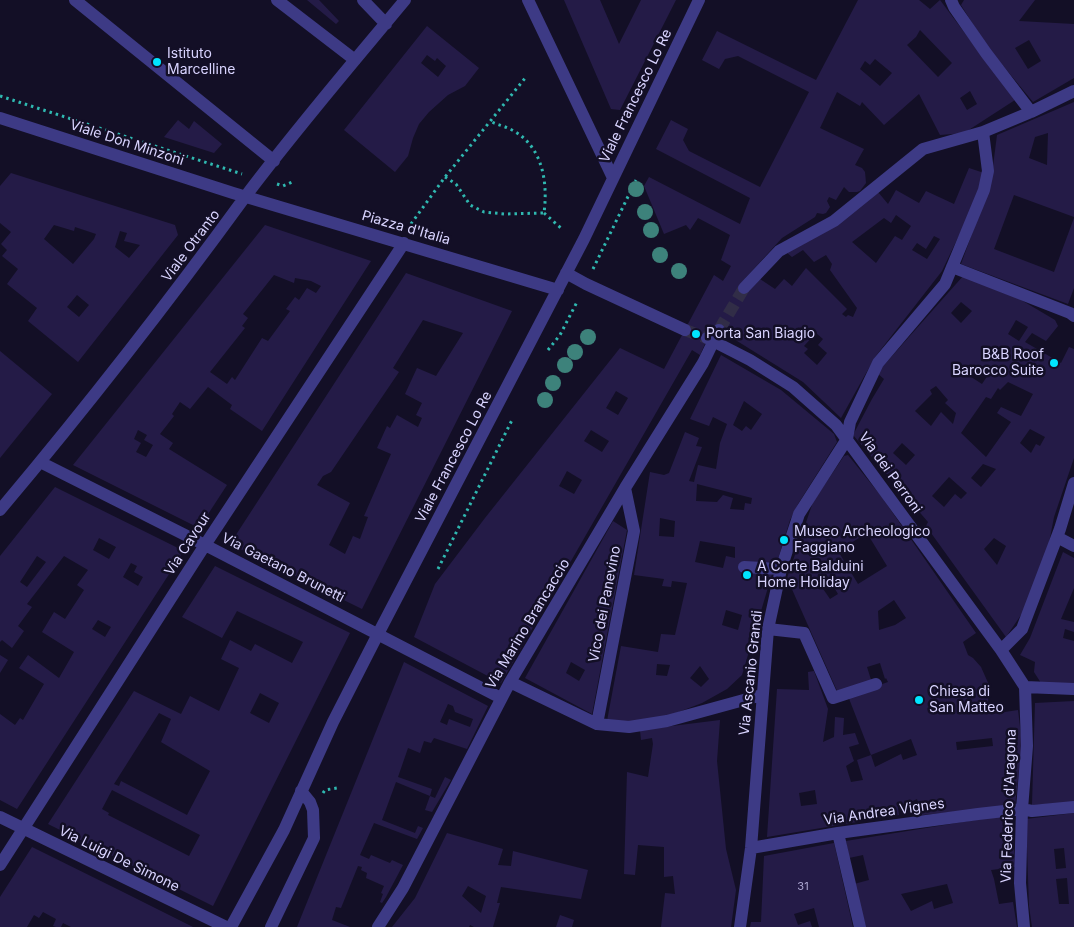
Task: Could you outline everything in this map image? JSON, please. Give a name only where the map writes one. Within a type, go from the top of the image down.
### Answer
[{"type":"street","points":[[75,0],[274,161]]},
{"type":"street","points":[[277,0],[354,60]]},
{"type":"street","points":[[363,0],[386,24]]},
{"type":"street","name":"Viale Otranto","points":[[0,510],[182,283],[246,196],[354,60],[405,0]]},
{"type":"street","points":[[528,0],[613,178]]},
{"type":"street","name":"Viale Francesco Lo Re","points":[[231,927],[284,830],[334,722],[378,634],[558,290],[699,0]]},
{"type":"street","points":[[952,4],[986,53],[1032,112]]},
{"type":"street","points":[[744,288],[779,251],[834,221],[923,149],[983,132],[1032,112],[1073,91]]},
{"type":"street","name":"Viale Don Minzoni","points":[[0,118],[246,196]]},
{"type":"street","name":"Via Ascanio Grandi","points":[[740,927],[751,848],[768,630],[781,569],[799,514],[846,439],[850,422],[878,362],[945,284],[984,190],[988,171],[983,132]]},
{"type":"street","name":"Piazza d'Italia","points":[[246,196],[558,290]]},
{"type":"street","name":"Via Cavour","points":[[0,865],[205,545],[404,243]]},
{"type":"street","points":[[952,266],[1074,316]]},
{"type":"street","points":[[566,273],[685,330]]},
{"type":"street","name":"Via dei Perroni","points":[[713,336],[793,387],[836,425],[1001,650],[1025,686]]},
{"type":"street","name":"Via Marino Brancaccio","points":[[378,927],[403,888],[510,682],[626,488],[704,363],[713,336]]},
{"type":"street","name":"Via Gaetano Brunetti","points":[[40,462],[501,698]]},
{"type":"street","points":[[1001,650],[1022,629],[1074,487]]},
{"type":"street","name":"Vico dei Panevino","points":[[597,724],[634,531],[626,488]]},
{"type":"street","points":[[1057,537],[1074,546]]},
{"type":"street","points":[[744,566],[781,569]]},
{"type":"street","points":[[768,630],[804,633],[833,698],[876,684]]},
{"type":"street","points":[[510,682],[597,724],[629,727],[667,721],[762,695]]},
{"type":"street","points":[[1025,686],[1074,689]]},
{"type":"street","name":"Via Federico d'Aragona","points":[[1024,927],[1020,883],[1022,810],[1027,746],[1025,686]]},
{"type":"street","points":[[271,927],[314,838],[313,810],[310,802],[301,791]]},
{"type":"street","name":"Via Andrea Vignes","points":[[751,848],[838,833],[1022,810],[1032,811],[1074,807]]},
{"type":"street","name":"Via Luigi De Simone","points":[[0,818],[226,927]]},
{"type":"street","points":[[838,833],[860,927]]},
{"type":"path","points":[[411,224],[445,177],[526,77]]},
{"type":"path","points":[[0,96],[212,165]]},
{"type":"path","points":[[490,121],[512,130],[527,140],[538,156],[545,178],[546,200],[544,213]]},
{"type":"path","points":[[445,177],[456,184],[470,205],[484,212],[505,214],[544,213],[562,230]]},
{"type":"path","points":[[544,354],[560,335],[636,180]]},
{"type":"path","points":[[438,570],[513,417]]},
{"type":"building","points":[[307,0],[319,0],[339,21],[336,24]]},
{"type":"building","points":[[564,0],[600,0],[619,44],[641,0],[676,0],[620,110],[611,109]]},
{"type":"building","points":[[858,0],[919,0],[930,9],[940,0],[1015,100],[964,133],[940,135],[919,94],[884,125],[862,102],[860,106],[837,92],[820,128],[864,149],[855,165],[862,168],[865,172],[866,183],[857,192],[849,192],[844,187],[836,200],[829,197],[827,201],[830,207],[826,213],[817,213],[815,217],[782,238],[739,285],[749,291],[760,279],[775,289],[784,279],[792,286],[806,268],[847,309],[842,314],[846,317],[848,315],[853,317],[857,308],[830,270],[832,264],[826,255],[814,262],[803,250],[792,257],[786,252],[878,192],[888,204],[896,190],[919,203],[926,191],[954,204],[969,168],[984,173],[981,189],[942,271],[875,357],[841,418],[803,382],[713,326],[700,355],[692,350],[501,683],[414,637],[435,584],[620,348],[664,369],[714,275],[723,281],[731,266],[721,260],[730,235],[698,218],[690,230],[686,225],[664,234],[644,186],[649,177],[740,224],[750,198],[656,149],[671,120],[688,129],[683,140],[689,151],[760,187],[809,92],[738,56],[725,59],[719,69],[702,60],[717,31],[816,80]],"holes":[[[920,30],[952,63],[938,77],[907,45],[916,37]],[[875,59],[892,73],[880,86],[860,69],[865,61],[870,65]],[[970,91],[977,104],[967,110],[960,98]],[[896,215],[911,226],[902,240],[895,236],[876,263],[852,242],[884,218],[891,223]],[[934,236],[940,239],[927,259],[912,250],[917,243],[926,249]],[[816,333],[823,339],[818,345],[827,353],[817,365],[804,353],[808,349],[804,346]],[[616,391],[628,398],[618,415],[606,408]],[[591,430],[609,441],[602,452],[584,441]],[[567,471],[582,480],[574,494],[559,486]]]},
{"type":"building","points":[[964,0],[1035,0],[1019,21],[1074,24],[1074,78],[1033,102],[986,45],[961,5]],"holes":[[[1029,40],[1041,61],[1028,69],[1015,48]]]},
{"type":"building","points":[[427,26],[479,68],[465,86],[448,95],[419,124],[408,156],[395,172],[344,130]],"holes":[[[427,55],[435,61],[437,58],[446,66],[438,77],[421,63]]]},
{"type":"building","points":[[1074,102],[1074,217],[1014,195],[994,249],[1054,272],[1074,218],[1074,288],[1068,304],[961,264],[991,182],[997,135]],"holes":[[[1048,133],[1047,165],[1029,158],[1035,137]]]},
{"type":"building","points":[[178,120],[189,129],[194,121],[222,144],[214,153],[164,137]]},
{"type":"building","points":[[11,173],[175,225],[178,235],[78,362],[28,321],[37,308],[7,284],[18,269],[2,256],[7,250],[1,244],[11,232],[0,223],[0,186]],"holes":[[[54,225],[74,231],[75,227],[96,234],[73,264],[44,239]],[[120,231],[127,233],[124,241],[140,245],[129,258],[115,247]],[[77,295],[89,305],[79,317],[67,307]]]},
{"type":"building","points":[[265,225],[371,261],[262,431],[230,409],[232,405],[208,387],[190,409],[180,402],[172,414],[174,416],[160,434],[173,443],[169,449],[227,485],[199,528],[73,465]],"holes":[[[274,275],[294,283],[295,278],[311,281],[321,286],[316,293],[307,288],[299,300],[295,297],[286,309],[290,311],[268,341],[262,338],[235,380],[232,377],[227,384],[210,372],[245,328],[242,326],[248,318],[243,314]],[[138,430],[147,435],[144,440],[153,445],[146,457],[136,452],[141,443],[134,439]]]},
{"type":"building","points":[[406,273],[512,311],[362,609],[230,544]],"holes":[[[423,320],[463,333],[436,376],[417,368],[405,394],[422,403],[416,415],[422,418],[418,427],[397,415],[390,428],[387,426],[377,448],[391,454],[364,516],[368,517],[360,539],[353,536],[345,554],[329,545],[350,503],[317,485],[323,476],[331,472],[399,372],[393,368]]]},
{"type":"building","points":[[964,275],[1011,294],[1055,320],[1058,326],[1046,341],[1032,333],[1025,342],[1061,363],[1069,347],[1074,349],[1074,458],[1054,517],[1048,548],[1023,612],[1006,637],[926,526],[928,522],[853,435],[884,379],[877,373]],"holes":[[[961,302],[972,311],[961,323],[951,313]],[[1016,320],[1028,327],[1019,341],[1008,334]],[[975,366],[988,375],[982,384],[968,375]],[[1008,382],[1033,394],[1021,416],[1001,407],[997,413],[1011,422],[986,457],[961,433],[986,397],[991,399],[998,388],[1000,390]],[[936,386],[948,400],[945,403],[956,413],[953,424],[941,412],[931,426],[915,411],[932,394],[930,390]],[[1030,429],[1045,437],[1040,446],[1036,444],[1031,453],[1020,443]],[[902,443],[915,455],[906,465],[893,453]],[[983,464],[996,469],[981,487],[971,478]],[[949,477],[967,493],[961,499],[955,494],[944,507],[932,496]],[[994,538],[1006,546],[997,565],[984,549]]]},
{"type":"building","points":[[0,351],[52,394],[0,458]]},
{"type":"building","points":[[721,355],[781,390],[834,434],[837,442],[790,520],[777,562],[740,562],[739,571],[772,574],[742,675],[727,689],[702,703],[668,716],[632,723],[607,721],[621,646],[658,652],[661,634],[675,635],[687,583],[672,581],[671,587],[662,586],[664,579],[634,575],[650,472],[664,475],[669,473],[685,432],[699,438],[696,446],[702,447],[689,481],[694,482],[698,465],[716,469],[720,443],[727,424],[713,417],[709,426],[690,419]],"holes":[[[744,401],[762,414],[751,430],[746,426],[742,431],[733,425]],[[697,484],[752,498],[751,504],[745,503],[744,510],[730,509],[733,498],[723,495],[717,502],[696,501]],[[660,518],[675,521],[674,537],[659,536]],[[700,541],[735,547],[735,558],[726,556],[723,568],[695,562]],[[726,610],[742,615],[738,630],[722,625]],[[657,664],[670,665],[667,676],[656,675]],[[700,666],[709,679],[701,687],[690,678]]]},
{"type":"building","points":[[848,455],[881,496],[976,633],[963,642],[968,655],[981,667],[989,685],[988,703],[992,714],[1018,710],[1022,743],[1015,806],[922,815],[917,799],[898,808],[899,815],[767,837],[777,689],[809,690],[808,672],[814,671],[828,709],[823,742],[834,737],[835,717],[844,718],[843,735],[855,733],[859,744],[849,747],[854,761],[846,766],[851,782],[863,780],[857,760],[871,755],[848,696],[888,682],[885,679],[880,663],[867,667],[872,683],[838,693],[787,578],[813,502],[844,456]],"holes":[[[867,533],[887,566],[858,584],[838,551]],[[826,574],[838,594],[830,599],[817,580]],[[894,600],[906,618],[895,625],[879,630],[878,611]],[[992,738],[993,746],[957,750],[956,742]],[[911,739],[917,755],[903,760],[901,754],[875,767],[871,755]],[[815,790],[817,804],[801,806],[799,793]]]},
{"type":"building","points":[[55,487],[184,551],[17,809],[0,800],[0,714],[15,725],[20,718],[23,720],[44,684],[19,668],[28,655],[59,678],[74,652],[42,632],[54,612],[65,619],[84,590],[77,585],[88,570],[64,556],[27,604],[32,607],[18,626],[24,631],[12,648],[2,640],[0,642],[0,556]],"holes":[[[99,538],[116,547],[109,559],[93,550]],[[37,556],[46,562],[27,587],[20,582]],[[131,563],[137,566],[134,572],[143,577],[138,586],[123,577]],[[98,620],[111,627],[105,637],[92,629]]]},
{"type":"building","points":[[613,521],[627,530],[592,714],[525,678]],"holes":[[[571,662],[585,670],[579,681],[566,673]]]},
{"type":"building","points":[[1063,552],[1074,558],[1074,588],[1061,619],[1074,622],[1074,632],[1065,629],[1063,638],[1074,641],[1074,684],[1041,683],[1034,672],[1035,662],[1020,655],[1030,638]]},
{"type":"building","points":[[215,566],[350,633],[213,906],[48,824],[134,691],[181,714],[190,696],[219,711],[239,668],[221,659],[230,640],[251,651],[255,644],[292,663],[303,642],[237,611],[222,638],[182,617]],"holes":[[[260,693],[279,703],[269,723],[250,713]],[[159,713],[171,719],[161,742],[210,771],[187,815],[121,781],[119,786],[114,784]],[[112,790],[200,835],[189,856],[108,815],[109,813],[102,809]]]},
{"type":"building","points":[[0,655],[8,660],[0,673]]},
{"type":"building","points":[[404,662],[488,706],[467,749],[434,738],[431,743],[424,741],[420,753],[408,748],[398,777],[432,789],[430,796],[396,782],[382,820],[415,833],[418,826],[423,828],[417,839],[374,823],[360,855],[369,859],[371,855],[390,863],[392,860],[403,865],[382,903],[380,902],[383,894],[381,893],[384,886],[366,878],[367,873],[361,870],[362,867],[358,866],[341,908],[336,907],[332,920],[350,927],[297,927]],"holes":[[[448,704],[453,706],[455,712],[473,719],[470,727],[449,719],[447,725],[440,722]]]},
{"type":"building","points":[[1074,701],[1074,802],[1032,805],[1035,703]]},
{"type":"building","points":[[720,720],[717,761],[726,849],[736,890],[731,927],[661,927],[665,893],[675,894],[673,876],[664,877],[664,847],[638,845],[635,875],[624,874],[627,772],[648,777],[653,744],[652,738],[641,740],[640,730]]},
{"type":"building","points":[[445,777],[451,780],[432,812],[425,810],[430,796],[435,798]]},
{"type":"building","points":[[1074,813],[1074,927],[1032,927],[1029,906],[1026,819]],"holes":[[[1064,848],[1066,868],[1056,869],[1054,849]],[[1067,878],[1069,904],[1059,904],[1056,879]]]},
{"type":"building","points":[[1012,814],[1015,867],[991,870],[999,904],[1013,902],[1017,927],[866,927],[854,884],[869,880],[863,855],[849,858],[846,841]],"holes":[[[947,884],[953,903],[934,909],[932,901],[911,911],[901,894]]]},
{"type":"building","points":[[447,833],[503,849],[498,865],[511,866],[513,851],[588,870],[581,899],[501,887],[497,903],[500,903],[493,927],[474,927],[470,925],[469,927],[392,927],[415,898]],"holes":[[[468,886],[486,896],[481,913],[462,896]]]},
{"type":"building","points":[[834,843],[853,927],[819,927],[814,908],[794,914],[798,925],[810,921],[812,927],[750,927],[751,922],[761,922],[764,856]]},
{"type":"building","points":[[32,847],[193,927],[71,927],[63,923],[61,927],[56,927],[53,926],[56,919],[43,912],[39,918],[34,915],[27,927],[0,927],[0,897]]},
{"type":"building","points":[[560,915],[574,920],[572,927],[556,927]]},
{"type":"tunnel","points":[[719,330],[744,288]]},
{"type":"tunnel","points":[[685,330],[707,338]]},
{"type":"place","name":"Istituto Marcelline","points":[[157,62]]},
{"type":"place","name":"Porta San Biagio","points":[[696,334]]},
{"type":"place","name":"B&B Roof Barocco Suite","points":[[1054,363]]},
{"type":"place","name":"Museo Archeologico Faggiano","points":[[784,540]]},
{"type":"place","name":"A Corte Balduini Home Holiday","points":[[747,575]]},
{"type":"place","name":"Chiesa di San Matteo","points":[[919,700]]}]
